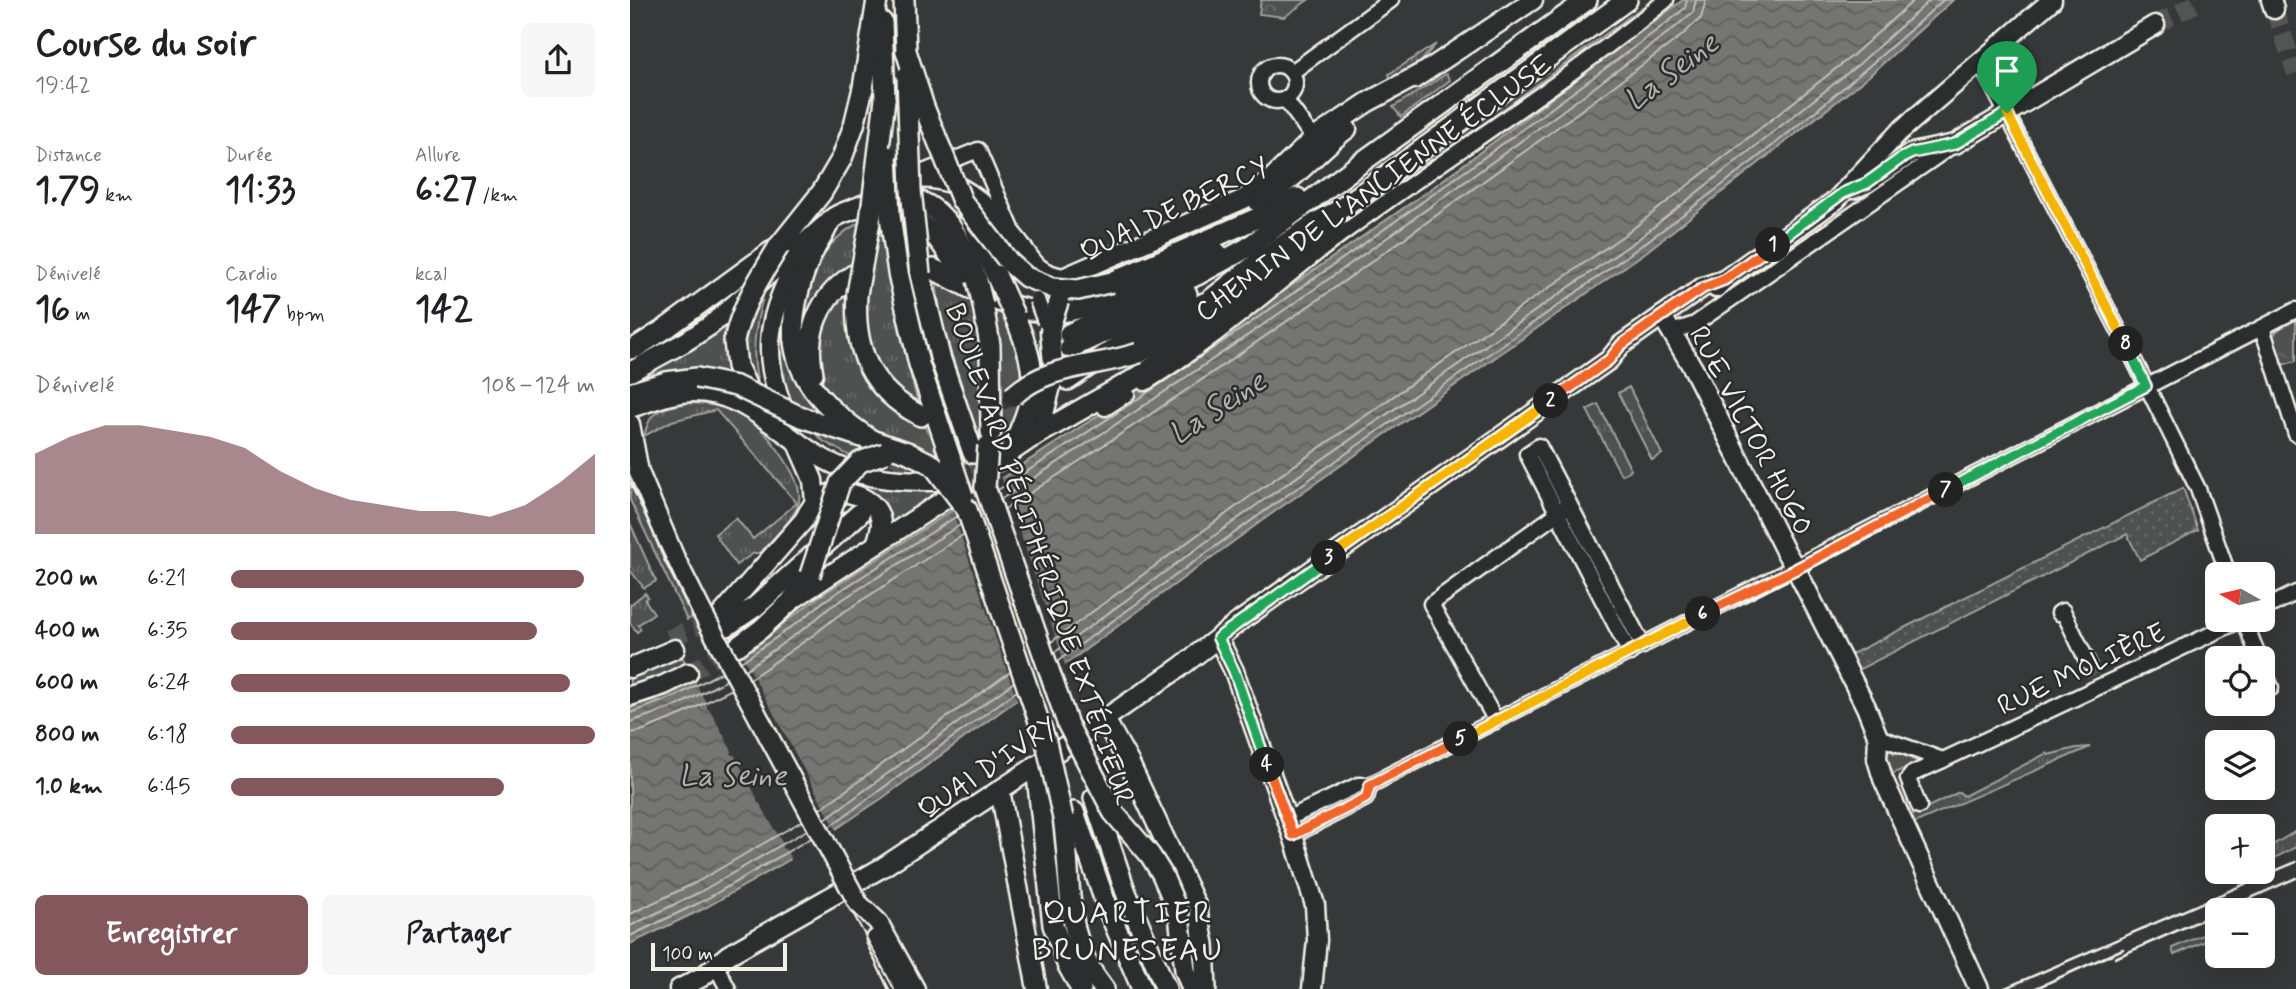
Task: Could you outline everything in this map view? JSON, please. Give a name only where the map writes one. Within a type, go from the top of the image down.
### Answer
[{"type":"highway","points":[[879,0],[890,216],[898,273],[919,364],[1069,815],[1142,989]]},
{"type":"highway","points":[[761,416],[737,366],[734,341],[738,325],[754,286],[779,246],[822,192],[842,158],[855,125],[879,0]]},
{"type":"highway","name":"BOULEVARD PÉRIPHÉRIQUE EXTÉRIEUR","points":[[904,0],[911,190],[940,357],[992,449],[985,488],[1125,890],[1166,989]]},
{"type":"highway","points":[[1057,331],[1199,274],[1247,248],[1587,0]]},
{"type":"highway","points":[[1068,380],[1136,334],[1209,301],[1260,261],[1339,210],[1627,0]]},
{"type":"highway","points":[[906,51],[923,107],[1027,344],[1033,374],[1027,414],[992,449]]},
{"type":"highway","points":[[885,99],[870,221],[855,285],[857,332],[870,370],[886,391],[908,410],[921,416]]},
{"type":"highway","points":[[962,201],[1009,262],[1026,277],[1039,284],[1078,290],[1112,282],[1278,209],[1362,162]]},
{"type":"highway","points":[[873,441],[844,422],[809,383],[798,360],[794,334],[796,300],[805,269],[833,218],[877,199],[894,197],[927,205],[942,215],[954,229],[964,248],[973,284],[982,305],[990,345],[992,449]]},
{"type":"highway","points":[[1033,437],[1138,377],[1197,337],[1325,230],[1339,210]]},
{"type":"highway","points":[[926,272],[973,284],[991,298],[1028,309],[1048,312],[1088,307],[1278,224]]},
{"type":"highway","points":[[630,349],[643,344],[668,327],[779,246]]},
{"type":"highway","points":[[1057,331],[1260,261]]},
{"type":"highway","points":[[827,403],[817,388],[810,363],[814,322],[830,294],[855,285]]},
{"type":"highway","points":[[992,449],[999,415],[1013,396],[1026,385],[1053,372],[1122,359],[1139,353],[1252,291]]},
{"type":"highway","points":[[630,393],[666,382],[697,379],[736,386],[801,417],[907,452],[933,466],[967,510]]},
{"type":"highway","points":[[792,600],[810,575],[836,490],[846,474],[872,456],[907,452]]},
{"type":"highway","points":[[717,618],[753,595],[855,510]]},
{"type":"highway","points":[[1105,720],[1129,763],[1196,906],[1202,927],[1206,989]]},
{"type":"highway","points":[[1068,724],[1114,812],[1150,855],[1162,874],[1178,914],[1185,970],[1192,989]]},
{"type":"highway","points":[[1036,766],[1054,925],[1067,964],[1081,989]]},
{"type":"highway","points":[[1069,815],[1072,922],[1085,961],[1104,989]]},
{"type":"main road","name":"QUAI DE BERCY","points":[[905,179],[952,183],[970,192],[987,206],[1039,271],[1063,278],[1244,200],[1368,102],[1422,73],[1533,0]]},
{"type":"main road","points":[[1843,193],[1899,132],[2052,0]]},
{"type":"main road","points":[[1843,193],[1867,183],[1912,153],[1955,144],[2155,25]]},
{"type":"main road","name":"QUAI DE BERCY","points":[[1033,437],[1044,414],[1054,374],[1059,301],[1069,289],[1106,269],[1262,200],[1288,183],[1318,143]]},
{"type":"main road","points":[[633,368],[685,342],[711,325],[858,198],[905,179]]},
{"type":"main road","name":"QUAI D'IVRY","points":[[679,989],[716,966],[728,955],[883,867],[1105,720],[1609,360],[1621,345],[1667,324],[1703,288],[1724,280],[1843,193]]},
{"type":"main road","points":[[805,243],[780,294],[768,342],[776,393],[813,480],[815,502]]},
{"type":"main road","name":"RUE VICTOR HUGO","points":[[1667,324],[1685,354],[1866,706],[1878,737],[1877,759],[1883,779],[1979,989]]},
{"type":"main road","points":[[630,408],[682,393],[704,394],[734,401],[836,466],[882,479],[937,481]]},
{"type":"main road","points":[[630,424],[635,466],[674,556],[717,618],[858,903],[915,989]]},
{"type":"main road","points":[[992,449],[1033,437]]},
{"type":"main road","points":[[717,618],[822,496],[845,492],[867,500],[879,515],[881,524],[876,545]]},
{"type":"main road","points":[[738,646],[792,600],[947,498]]},
{"type":"main road","points":[[1218,638],[1231,663],[1249,714],[1296,824],[1315,905],[1317,940],[1312,989]]},
{"type":"main road","points":[[630,656],[672,644],[630,668]]},
{"type":"main road","points":[[630,696],[664,685],[688,673]]},
{"type":"main road","points":[[1000,790],[1037,989]]},
{"type":"main road","points":[[869,919],[900,989]]},
{"type":"street","points":[[1292,72],[1391,0]]},
{"type":"street","name":"CHEMIN DE L'ANCIENNE ÉCLUSE","points":[[1105,408],[1169,368],[1263,299],[1342,234],[1610,44],[1666,0]]},
{"type":"street","points":[[1981,64],[2198,489],[2224,562]]},
{"type":"street","points":[[1281,65],[1292,72],[1295,85],[1285,99],[1276,101],[1268,98],[1260,89],[1259,78],[1264,70],[1281,65]]},
{"type":"street","points":[[1285,99],[1318,143]]},
{"type":"street","points":[[1667,324],[1695,324],[1708,316],[1955,144]]},
{"type":"street","points":[[905,179],[978,150],[1017,241],[1037,300],[1057,331]]},
{"type":"street","points":[[1296,824],[1331,799],[1358,785],[1370,785],[1710,610],[1796,569],[2296,310]]},
{"type":"street","points":[[2262,328],[2296,434]]},
{"type":"street","points":[[1563,509],[1643,646]]},
{"type":"street","points":[[1496,721],[1431,604],[1563,509]]},
{"type":"street","points":[[1563,509],[1630,653]]},
{"type":"street","points":[[2275,603],[2296,593]]},
{"type":"street","points":[[2059,613],[2063,611],[2076,646],[2088,663]]},
{"type":"street","name":"RUE MOLIÈRE","points":[[1919,806],[1908,779],[1912,774],[2097,682],[2214,632]]},
{"type":"street","points":[[1878,737],[1942,760]]},
{"type":"street","points":[[1296,824],[1337,813],[1366,798],[1370,785]]},
{"type":"street","points":[[1331,799],[1337,813]]},
{"type":"street","points":[[716,966],[728,989]]},
{"type":"green space","points":[[1261,0],[1308,0],[1284,17],[1259,14]]},
{"type":"green space","points":[[1652,0],[1661,0],[1329,237]]},
{"type":"green space","points":[[1436,44],[1417,66],[1391,81],[1389,74]]},
{"type":"green space","points":[[1446,74],[1450,80],[1401,117],[1393,107]]},
{"type":"green space","points":[[880,219],[896,315],[920,409],[894,388],[880,372],[866,336],[865,297]]},
{"type":"green space","points":[[862,221],[855,264],[803,356],[802,316],[811,278],[830,246],[844,232]]},
{"type":"green space","points":[[935,277],[976,298],[981,313],[984,443],[981,444],[943,328]]},
{"type":"green space","points":[[852,282],[847,323],[853,349],[924,425],[938,457],[911,444],[883,437],[836,404],[823,383],[817,359],[824,315]]},
{"type":"green space","points":[[760,292],[764,293],[754,352],[759,387],[753,385],[747,370],[743,347],[746,328]]},
{"type":"green space","points":[[791,294],[825,417],[790,400],[785,385],[780,347],[783,322]]},
{"type":"green space","points":[[992,309],[1004,314],[1027,375],[1014,384],[998,402]]},
{"type":"green space","points":[[731,319],[735,378],[638,381],[637,378],[702,341]]},
{"type":"green space","points":[[2296,319],[2296,361],[2282,365],[2274,341],[2275,332]]},
{"type":"green space","points":[[1629,387],[1662,454],[1652,460],[1618,393]]},
{"type":"green space","points":[[688,403],[720,407],[752,421],[777,448],[791,470],[799,492],[797,508],[788,522],[760,553],[754,553],[736,565],[715,534],[736,518],[753,539],[797,503],[716,410],[672,421],[644,436],[650,419],[658,411]]},
{"type":"green space","points":[[1598,404],[1631,470],[1621,475],[1587,410]]},
{"type":"green space","points":[[804,423],[869,446],[850,456],[823,441]]},
{"type":"green space","points":[[631,473],[695,616],[687,620],[630,500]]},
{"type":"green space","points":[[851,482],[880,489],[939,491],[887,529],[847,487]]},
{"type":"green space","points":[[2183,488],[2198,530],[2140,560],[2127,534],[1850,674],[1842,659]]},
{"type":"green space","points":[[630,523],[656,581],[644,588],[630,570]]},
{"type":"green space","points":[[645,593],[648,597],[645,600],[654,613],[638,625],[641,629],[637,632],[630,623],[630,605]]},
{"type":"green space","points":[[680,654],[686,663],[679,666],[680,669],[630,687],[630,676]]},
{"type":"green space","points":[[2090,747],[1912,824],[1909,816],[1959,792],[1964,796],[2047,753],[2048,755]]},
{"type":"green space","points":[[1892,750],[1894,754],[1896,752],[1919,762],[1890,775],[1886,754]]},
{"type":"green space","points":[[2296,831],[2296,847],[2275,858],[2275,844]]},
{"type":"green space","points":[[2205,934],[2205,941],[2174,955],[2172,948]]},
{"type":"water","name":"La Seine","points":[[1683,0],[1953,0],[1869,76],[1646,252],[1267,517],[881,799],[791,859],[703,909],[630,944],[630,708],[694,680],[749,649],[820,596],[1196,352],[1428,191]]},
{"type":"pier","points":[[1001,476],[1066,668],[1018,703],[951,507]]},
{"type":"pier","points":[[740,651],[838,833],[792,862],[757,802],[735,756],[731,754],[732,751],[707,709],[693,677]]},
{"type":"tunnel","points":[[2155,25],[2203,0]]},
{"type":"tunnel","points":[[2274,9],[2296,73]]},
{"type":"tunnel","points":[[853,275],[868,265],[884,262],[933,269]]},
{"type":"tunnel","points":[[851,506],[999,374],[1065,337]]},
{"type":"tunnel","points":[[948,425],[994,423],[1036,404]]},
{"type":"tunnel","points":[[946,480],[970,474],[998,461]]},
{"type":"tunnel","points":[[669,639],[721,615]]},
{"type":"tunnel","points":[[688,673],[737,646]]},
{"type":"tunnel","points":[[2088,663],[2095,677]]},
{"type":"tram line","points":[[630,483],[693,617],[894,989]]},
{"type":"railway","points":[[2003,989],[2296,862]]},
{"type":"railway","points":[[2251,898],[2296,878]]},
{"type":"railway","points":[[2115,958],[2205,918]]},
{"type":"railway","points":[[2034,989],[2123,949]]},
{"type":"district","name":"QUARTIER BRUNESEAU","points":[[1128,930]]},
{"type":"route","points":[[2007,113],[2146,386],[1771,582],[1710,610],[1370,785],[1366,798],[1293,835],[1228,654],[1218,638],[1609,360],[1621,345],[1703,288],[1724,280],[1843,193],[1867,183],[1912,153],[1955,144],[2007,113]]}]
